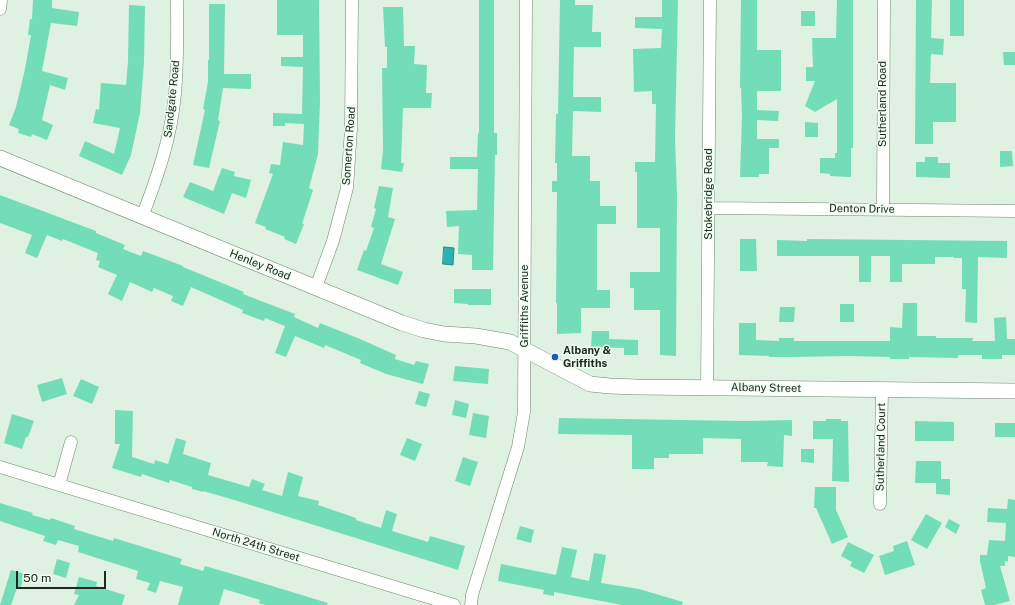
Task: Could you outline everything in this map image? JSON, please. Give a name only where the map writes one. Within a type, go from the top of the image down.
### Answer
[{"type":"street","points":[[0,9],[1,0]]},
{"type":"street","name":"Sandgate Road","points":[[142,218],[169,135],[176,81],[177,0]]},
{"type":"street","name":"Somerton Road","points":[[316,287],[334,241],[347,188],[351,129],[352,0]]},
{"type":"street","name":"Griffiths Avenue","points":[[471,605],[472,595],[518,447],[524,412],[526,0]]},
{"type":"street","name":"Stokebridge Road","points":[[707,387],[710,0]]},
{"type":"street","name":"Sutherland Road","points":[[882,209],[884,0]]},
{"type":"street","name":"Henley Road","points":[[0,158],[142,218],[402,323],[444,334],[504,340],[525,350]]},
{"type":"street","name":"Denton Drive","points":[[709,208],[1015,211]]},
{"type":"street","name":"Albany Street","points":[[525,350],[590,384],[610,386],[1015,391]]},
{"type":"street","name":"Sutherland Court","points":[[880,504],[882,390]]},
{"type":"street","points":[[60,485],[71,442]]},
{"type":"street","name":"North 24th Street","points":[[0,466],[454,605]]},
{"type":"water","points":[[444,247],[454,248],[453,265],[443,264]]},
{"type":"building","points":[[33,0],[52,0],[52,8],[79,12],[77,26],[51,23],[42,71],[68,78],[65,90],[50,85],[42,120],[53,125],[47,140],[32,134],[31,137],[18,133],[19,129],[9,125],[16,107],[25,69],[31,35],[28,35],[30,19],[32,19]]},
{"type":"building","points":[[277,0],[319,0],[320,101],[318,154],[309,188],[313,190],[302,224],[304,224],[296,244],[284,239],[285,237],[265,229],[266,227],[255,223],[273,174],[269,173],[271,164],[280,165],[283,142],[303,145],[304,124],[285,123],[285,126],[273,126],[273,113],[302,114],[303,67],[281,66],[281,57],[303,57],[303,35],[277,35]]},
{"type":"building","points":[[479,0],[494,0],[494,133],[497,133],[497,155],[495,155],[493,270],[472,270],[472,255],[458,254],[459,226],[447,227],[446,211],[477,210],[478,169],[450,169],[450,157],[477,157],[479,133]]},
{"type":"building","points":[[560,0],[575,0],[575,5],[593,5],[592,32],[601,32],[601,47],[574,47],[573,97],[601,97],[601,112],[573,111],[572,156],[590,156],[590,181],[600,181],[600,206],[616,206],[616,224],[597,224],[597,290],[610,290],[610,308],[581,308],[581,333],[557,334],[557,192],[552,192],[552,181],[557,181],[557,163],[555,163],[556,114],[558,114]]},
{"type":"building","points":[[662,0],[678,0],[675,138],[677,194],[676,356],[660,355],[660,310],[634,310],[634,288],[630,288],[630,272],[660,272],[660,228],[637,228],[637,172],[635,172],[635,162],[655,162],[656,104],[652,104],[652,91],[634,92],[633,49],[661,48],[662,29],[635,28],[635,17],[662,17]]},
{"type":"building","points":[[741,0],[757,0],[757,50],[781,50],[781,91],[757,91],[757,110],[779,111],[778,121],[757,120],[757,139],[779,139],[779,148],[769,148],[769,174],[759,174],[759,177],[740,177],[742,116],[740,88]]},
{"type":"building","points":[[837,0],[853,0],[853,148],[851,148],[851,177],[830,176],[830,174],[820,173],[820,158],[835,158],[835,153],[837,153],[837,99],[815,112],[805,106],[815,81],[806,81],[806,67],[813,67],[812,38],[836,38]]},
{"type":"building","points":[[916,0],[932,0],[931,38],[944,39],[943,55],[931,54],[930,83],[956,83],[956,122],[933,122],[933,144],[915,144]]},
{"type":"building","points":[[950,0],[964,0],[964,36],[950,36]]},
{"type":"building","points":[[209,4],[225,4],[224,74],[251,74],[251,89],[223,88],[218,120],[220,121],[209,168],[193,165],[205,110],[203,109],[208,82]]},
{"type":"building","points":[[129,5],[145,6],[144,62],[140,113],[131,155],[122,175],[79,156],[85,141],[114,154],[120,128],[93,123],[96,109],[99,110],[101,83],[126,85]]},
{"type":"building","points":[[383,7],[403,7],[404,46],[415,46],[414,64],[427,65],[426,93],[432,93],[431,108],[403,108],[401,163],[404,163],[402,172],[381,169],[383,150],[382,68],[387,68],[387,47],[385,47]]},
{"type":"building","points":[[801,11],[815,11],[815,26],[801,26]]},
{"type":"building","points":[[1003,52],[1015,52],[1015,65],[1004,65]]},
{"type":"building","points":[[805,122],[818,123],[818,137],[805,137]]},
{"type":"building","points":[[1000,151],[1012,151],[1013,166],[1000,167]]},
{"type":"building","points":[[925,157],[938,157],[938,163],[950,163],[950,178],[916,177],[916,162],[925,162]]},
{"type":"building","points":[[222,168],[235,172],[234,176],[251,180],[246,198],[232,193],[224,214],[183,197],[190,182],[213,191]]},
{"type":"building","points":[[379,186],[393,188],[388,217],[395,219],[381,264],[403,272],[398,285],[357,270],[364,250],[366,251],[374,228],[371,227],[376,209],[374,208]]},
{"type":"building","points":[[0,195],[96,231],[96,233],[125,245],[123,249],[141,256],[143,251],[183,266],[244,292],[243,294],[295,314],[294,317],[318,328],[320,323],[360,339],[396,355],[395,359],[414,365],[416,361],[429,364],[423,384],[386,374],[360,363],[361,360],[325,345],[324,348],[295,336],[286,357],[275,353],[285,326],[265,318],[264,321],[242,313],[243,310],[191,287],[183,306],[171,301],[173,296],[154,288],[152,292],[130,282],[122,301],[108,294],[117,275],[98,267],[100,261],[96,260],[98,253],[63,239],[62,241],[47,235],[37,258],[25,253],[32,235],[0,223]]},
{"type":"building","points":[[740,239],[756,239],[757,271],[740,271]]},
{"type":"building","points":[[807,239],[1007,241],[1007,258],[978,257],[977,323],[965,322],[966,289],[962,289],[962,258],[935,257],[935,264],[902,264],[902,282],[890,282],[890,256],[871,256],[871,282],[859,282],[859,256],[777,256],[777,240],[807,241]]},
{"type":"building","points":[[454,289],[491,289],[491,305],[468,305],[454,303]]},
{"type":"building","points":[[903,303],[917,303],[917,336],[936,336],[936,338],[973,338],[972,341],[995,341],[994,318],[1006,317],[1007,339],[1015,339],[1015,355],[1002,355],[1002,359],[982,359],[982,355],[958,355],[958,358],[909,357],[909,359],[890,359],[890,357],[769,357],[739,355],[739,323],[756,323],[756,340],[779,341],[779,338],[794,338],[794,341],[890,341],[890,327],[902,328]]},
{"type":"building","points":[[840,304],[854,304],[854,322],[840,322]]},
{"type":"building","points":[[780,307],[795,307],[794,322],[779,322]]},
{"type":"building","points":[[592,331],[609,331],[609,339],[638,340],[638,355],[624,355],[624,348],[591,347]]},
{"type":"building","points":[[455,366],[489,369],[488,384],[453,381]]},
{"type":"building","points":[[62,378],[67,394],[42,402],[37,385]]},
{"type":"building","points":[[81,379],[99,387],[92,404],[73,396]]},
{"type":"building","points":[[419,391],[430,394],[426,407],[415,404]]},
{"type":"building","points":[[455,400],[469,404],[466,418],[452,415]]},
{"type":"building","points":[[115,410],[133,411],[132,457],[154,464],[155,460],[168,464],[176,438],[186,441],[183,454],[211,463],[208,475],[249,487],[252,479],[265,484],[262,490],[282,496],[288,472],[303,477],[298,496],[319,501],[318,505],[381,528],[386,510],[397,514],[392,531],[428,542],[430,536],[465,546],[458,570],[231,499],[192,489],[192,487],[170,480],[169,483],[142,474],[141,477],[112,468],[120,444],[115,444]]},
{"type":"building","points":[[473,413],[489,416],[486,438],[469,435]]},
{"type":"building","points":[[12,414],[34,421],[22,449],[4,443]]},
{"type":"building","points":[[559,418],[744,421],[792,420],[792,436],[784,435],[783,467],[767,466],[768,462],[741,462],[741,439],[703,438],[703,454],[669,454],[669,458],[654,458],[654,469],[632,469],[632,435],[558,434]]},
{"type":"building","points":[[826,419],[841,419],[841,421],[848,421],[849,482],[832,481],[833,439],[813,439],[813,421],[826,421]]},
{"type":"building","points":[[915,421],[954,422],[954,441],[915,441]]},
{"type":"building","points":[[995,423],[1015,423],[1015,437],[995,437]]},
{"type":"building","points":[[407,438],[422,444],[415,461],[400,455]]},
{"type":"building","points":[[801,449],[814,449],[814,463],[801,462]]},
{"type":"building","points":[[463,457],[478,462],[470,486],[455,481]]},
{"type":"building","points":[[916,461],[941,461],[941,479],[950,479],[950,495],[936,494],[936,483],[915,483]]},
{"type":"building","points":[[815,487],[836,487],[836,510],[848,537],[832,544],[816,508],[814,508]]},
{"type":"building","points":[[1008,499],[1015,500],[1015,557],[1008,556],[1008,562],[1005,561],[1005,566],[1000,566],[1010,601],[994,605],[985,605],[981,590],[986,588],[980,555],[987,555],[989,540],[1005,541],[1006,523],[987,522],[988,508],[1007,509]]},
{"type":"building","points":[[0,503],[33,513],[32,515],[50,520],[51,518],[75,526],[74,529],[113,541],[114,538],[182,559],[180,564],[203,571],[205,566],[328,603],[327,605],[265,605],[259,603],[260,600],[224,589],[219,605],[178,605],[183,587],[160,581],[156,593],[147,590],[150,583],[136,579],[138,571],[78,552],[79,546],[58,540],[56,545],[43,541],[45,536],[0,521]]},
{"type":"building","points":[[926,514],[942,523],[927,549],[911,540]]},
{"type":"building","points":[[949,519],[960,525],[956,534],[945,527]]},
{"type":"building","points":[[520,526],[534,530],[531,543],[516,539]]},
{"type":"building","points":[[907,541],[915,565],[885,575],[879,556],[894,551],[893,546]]},
{"type":"building","points":[[848,542],[874,555],[864,573],[850,566],[852,562],[841,556]]},
{"type":"building","points":[[562,547],[577,550],[571,577],[589,581],[594,553],[606,555],[601,583],[639,589],[683,602],[682,605],[622,605],[554,592],[554,596],[543,594],[544,590],[498,581],[501,564],[556,575]]},
{"type":"building","points":[[57,559],[70,563],[66,578],[53,574]]},
{"type":"building","points":[[11,570],[25,574],[20,589],[17,588],[11,605],[0,605]]},
{"type":"building","points":[[79,577],[97,582],[96,586],[125,595],[122,605],[74,605],[79,595],[74,594]]},
{"type":"place","name":"Albany & Griffiths","points":[[555,357]]}]
